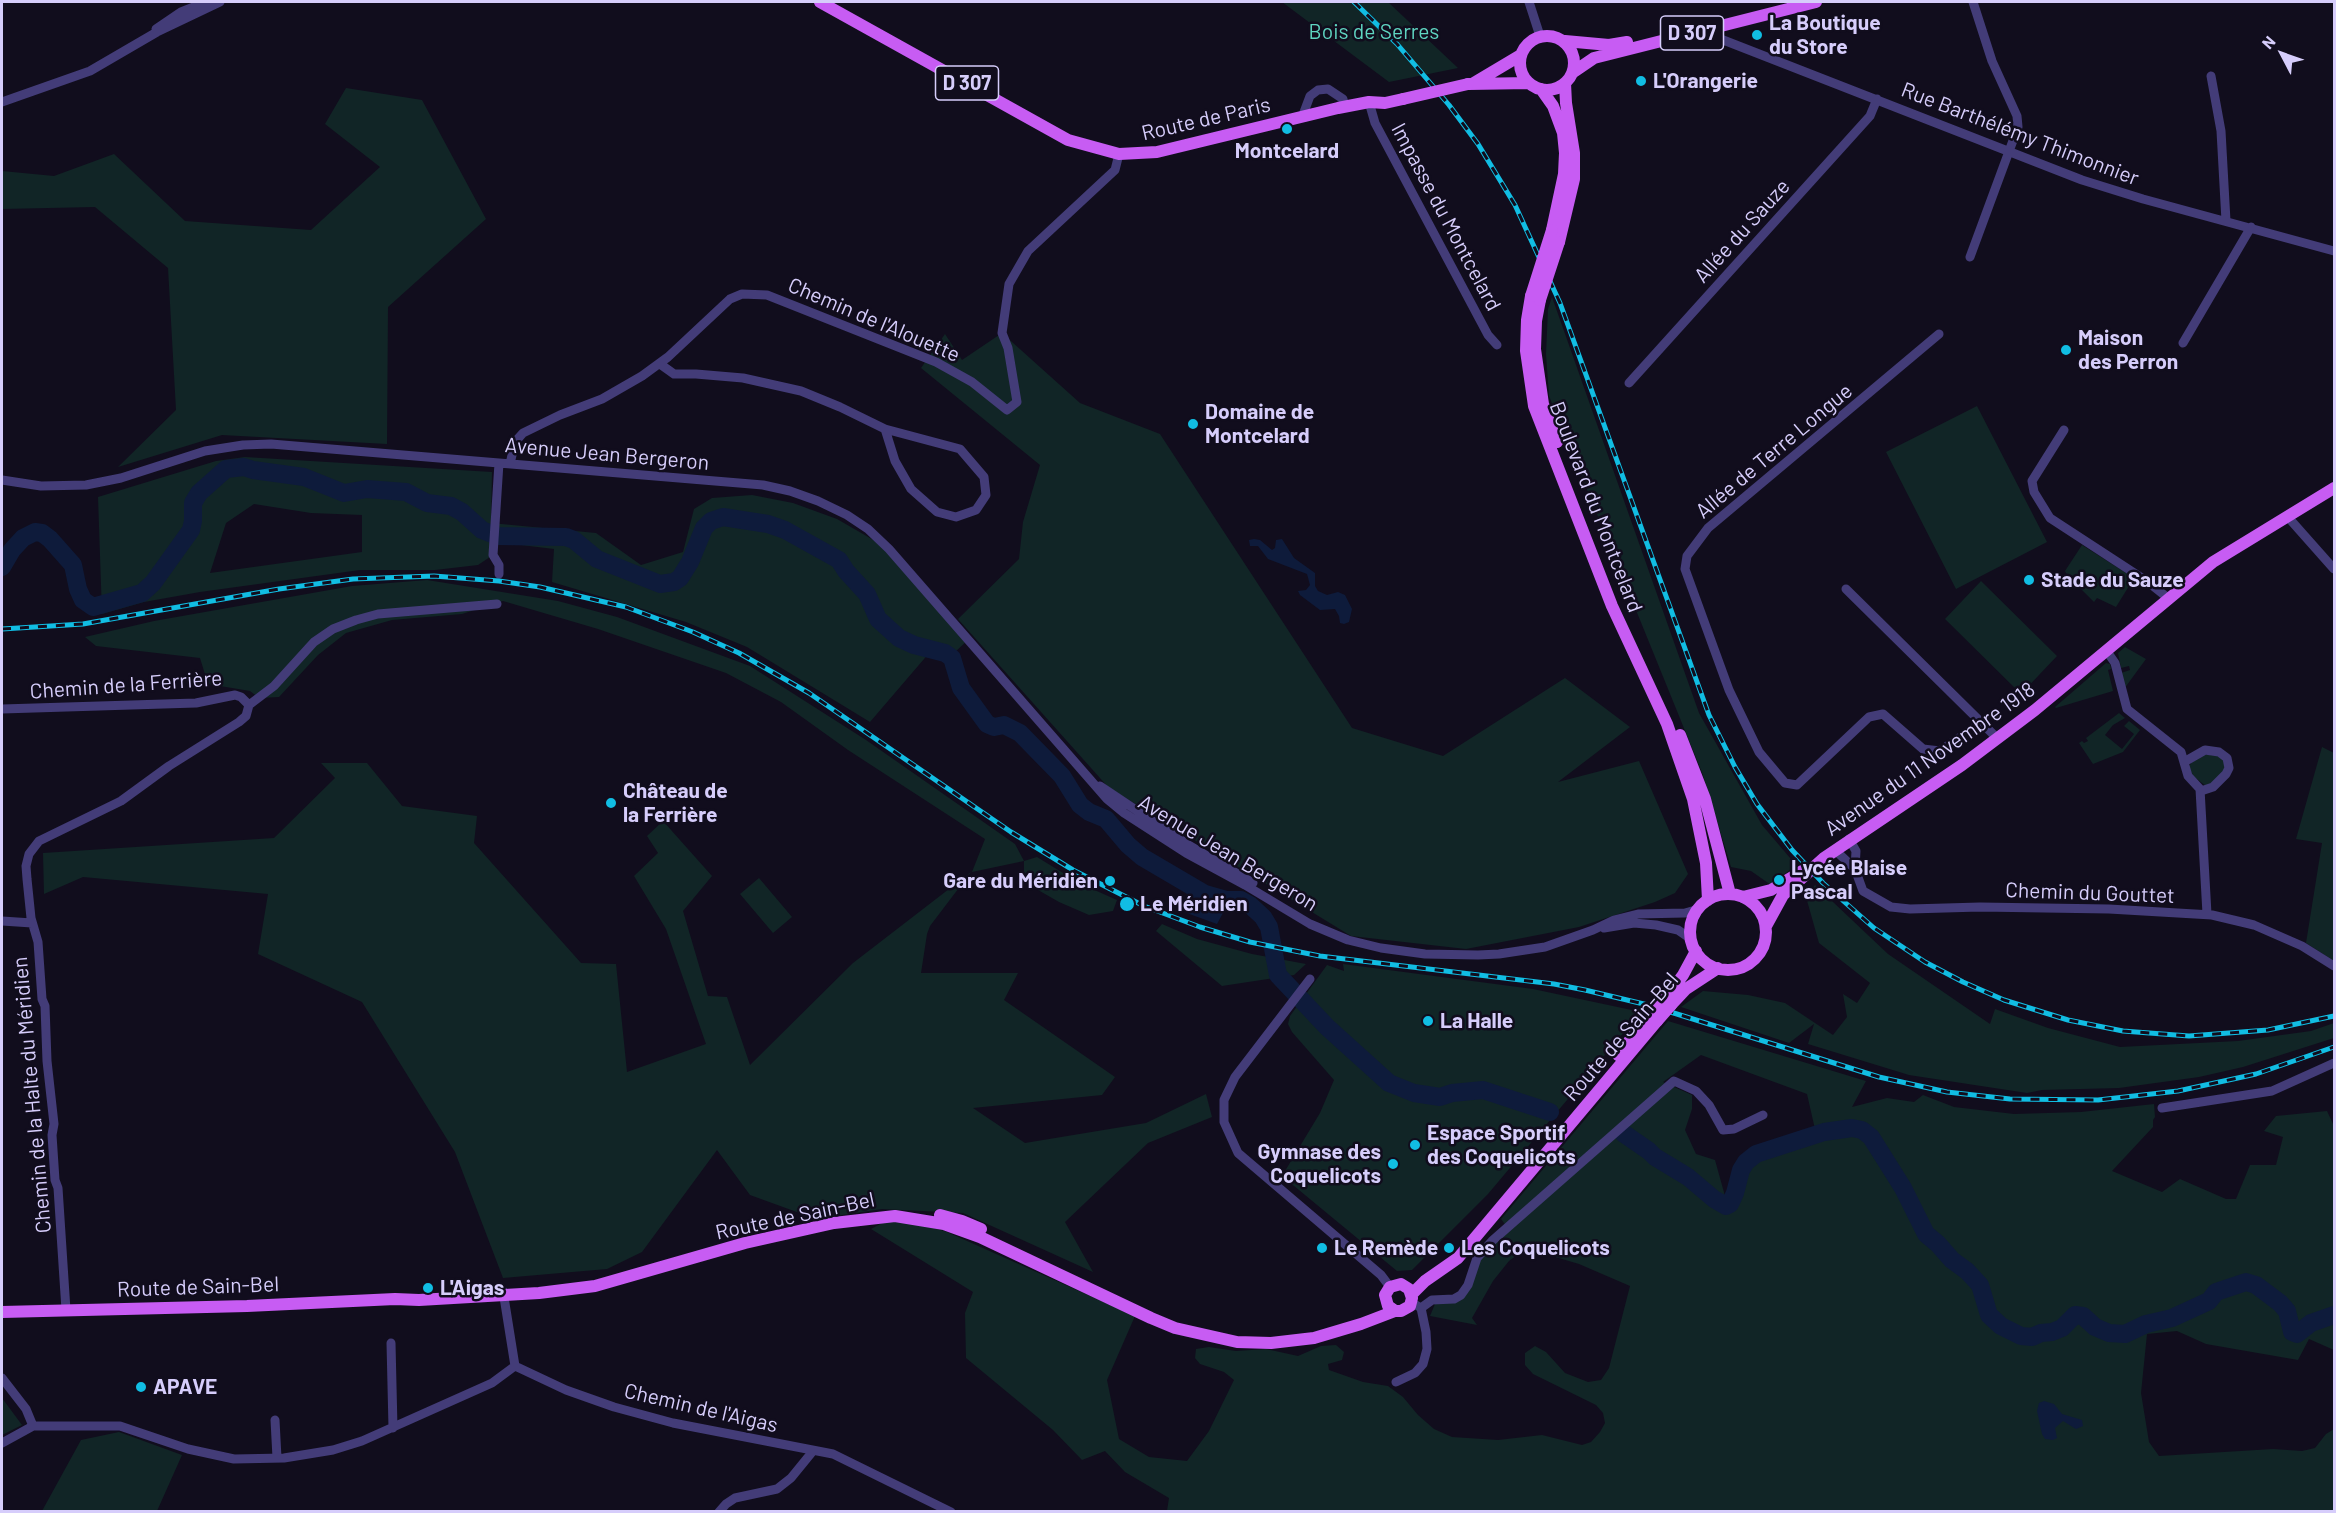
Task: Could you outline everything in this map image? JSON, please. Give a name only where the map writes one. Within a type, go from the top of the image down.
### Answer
[{"type":"main road","name":"Route de Paris","points":[[820,2],[1068,140],[1119,154],[1157,152],[1347,107],[1402,99],[1471,84],[1535,86]]},
{"type":"main road","name":"D 307","points":[[1569,78],[1594,58],[1794,2]]},
{"type":"main road","name":"D 307","points":[[1565,42],[1609,45],[1816,2]]},
{"type":"main road","points":[[1540,36],[1557,37],[1565,42],[1574,56],[1569,78],[1549,90],[1535,86],[1521,70],[1521,54],[1532,40],[1540,36]]},
{"type":"main road","name":"Route de Paris","points":[[1471,84],[1521,54]]},
{"type":"main road","name":"Boulevard du Montcelard","points":[[1569,78],[1566,103],[1574,153],[1574,179],[1559,242],[1527,320],[1526,351],[1534,406],[1612,606],[1667,723],[1694,799],[1706,863],[1708,900]]},
{"type":"main road","name":"Boulevard du Montcelard","points":[[1535,86],[1553,106],[1563,133],[1565,153],[1564,174],[1536,298],[1535,350],[1543,404],[1620,602],[1673,718],[1705,799],[1736,895]]},
{"type":"main road","name":"Avenue du 11 Novembre 1918","points":[[1736,895],[1772,890],[1824,858],[1998,739],[2213,562],[2334,488]]},
{"type":"main road","name":"Avenue du 11 Novembre 1918","points":[[1766,926],[1783,896],[1824,858]]},
{"type":"main road","points":[[1736,895],[1758,908],[1766,926],[1765,941],[1754,960],[1741,968],[1718,969],[1705,962],[1696,951],[1691,939],[1691,924],[1699,909],[1708,900],[1736,895]]},
{"type":"main road","name":"Route de Sain-Bel","points":[[1667,1003],[1696,951]]},
{"type":"main road","name":"Route de Sain-Bel","points":[[1412,1297],[1435,1267],[1454,1252],[1667,1003],[1686,988],[1718,969]]},
{"type":"main road","name":"Route de Sain-Bel","points":[[504,1293],[595,1278],[835,1215],[882,1209],[925,1212],[962,1221],[1157,1314],[1207,1330],[1239,1335],[1295,1334],[1323,1329],[1357,1318],[1374,1311],[1386,1302]]},
{"type":"main road","name":"Route de Sain-Bel","points":[[2,1312],[419,1300],[596,1286],[745,1243],[846,1221],[895,1216],[944,1224],[980,1237],[1174,1328],[1225,1340],[1271,1343],[1314,1338],[1395,1311]]},
{"type":"main road","points":[[1397,1284],[1412,1297],[1406,1309],[1395,1311],[1386,1302],[1385,1295],[1390,1287],[1397,1284]]},
{"type":"street","points":[[158,32],[156,29],[164,22],[206,2]]},
{"type":"street","points":[[2,102],[90,70],[158,32],[220,2]]},
{"type":"street","points":[[1529,2],[1540,36]]},
{"type":"street","points":[[1970,257],[2018,127],[2017,116],[1992,61],[1973,2]]},
{"type":"street","name":"Rue Barthélémy Thimonnier","points":[[1711,25],[1713,36],[2082,180],[2334,251]]},
{"type":"street","points":[[2211,76],[2221,131],[2226,220]]},
{"type":"street","points":[[1305,117],[1304,112],[1310,96],[1318,90],[1328,89],[1343,99],[1347,107]]},
{"type":"street","name":"Allée du Sauze","points":[[1629,383],[1870,116],[1877,99]]},
{"type":"street","name":"Impasse du Montcelard","points":[[1372,104],[1375,123],[1477,315],[1488,335],[1497,345]]},
{"type":"street","name":"Chemin de l'Alouette","points":[[510,464],[515,442],[523,433],[560,415],[602,399],[660,364],[730,299],[742,294],[767,295],[810,310],[936,362],[972,382],[1007,411],[1017,402],[1008,348],[1002,333],[1009,284],[1029,251],[1115,170],[1119,154]]},
{"type":"street","points":[[2183,343],[2251,227]]},
{"type":"street","name":"Allée de Terre Longue","points":[[1939,334],[1708,528],[1687,556],[1685,569],[1729,690],[1759,752],[1785,783],[1797,785],[1869,717],[1883,714],[1923,749],[1940,751],[1983,722]]},
{"type":"street","points":[[660,364],[674,374],[743,378],[801,391],[885,429],[960,449],[984,477],[986,495],[976,510],[956,517],[937,512],[910,489],[895,461],[885,429]]},
{"type":"street","points":[[2064,430],[2032,481],[2034,492],[2050,518],[2148,582],[2168,598]]},
{"type":"street","name":"Avenue Jean Bergeron","points":[[2,480],[41,486],[86,485],[121,478],[206,451],[243,445],[271,444],[763,485],[790,491],[847,515],[889,549],[1093,781],[1190,846],[1315,922],[1322,929],[1348,940],[1381,948],[1456,955],[1499,954],[1529,951],[1560,943],[1614,920],[1638,914],[1685,913],[1699,909]]},
{"type":"street","points":[[499,463],[493,543],[493,555],[500,565],[499,574]]},
{"type":"street","points":[[2287,516],[2334,569]]},
{"type":"street","points":[[1846,589],[1998,739]]},
{"type":"street","name":"Chemin de la Halte du Méridien","points":[[66,1310],[58,1188],[55,1180],[52,1135],[54,1124],[45,1006],[42,999],[38,942],[32,923],[26,866],[28,854],[46,837],[99,814],[121,801],[169,766],[239,722],[246,716],[249,705],[274,686],[314,642],[333,629],[378,614],[497,604]]},
{"type":"street","points":[[2106,650],[2115,663],[2127,709],[2181,752],[2188,776],[2201,791],[2207,914]]},
{"type":"street","name":"Chemin de la Ferrière","points":[[2,709],[196,703],[235,695],[241,697],[249,705]]},
{"type":"street","points":[[2184,762],[2205,750],[2219,752],[2227,758],[2229,768],[2226,774],[2213,787],[2201,791]]},
{"type":"street","name":"Chemin du Gouttet","points":[[1850,839],[1856,851],[1855,869],[1863,891],[1891,907],[1910,909],[2109,909],[2207,914],[2254,926],[2302,946],[2334,966]]},
{"type":"street","name":"Chemin du Gouttet","points":[[1835,850],[1855,869]]},
{"type":"street","points":[[2,921],[32,923]]},
{"type":"street","name":"Avenue Jean Bergeron","points":[[1593,930],[1634,923],[1678,930],[1691,939]]},
{"type":"street","points":[[1310,979],[1235,1077],[1224,1100],[1224,1122],[1238,1153],[1381,1275],[1390,1287]]},
{"type":"street","points":[[2162,1108],[2272,1091],[2334,1064]]},
{"type":"street","points":[[1396,1382],[1415,1373],[1423,1364],[1427,1341],[1412,1297],[1432,1300],[1454,1299],[1461,1295],[1477,1258],[1492,1241],[1674,1081],[1696,1091],[1709,1105],[1723,1130],[1734,1129],[1763,1115]]},
{"type":"street","points":[[2,1443],[33,1426],[120,1426],[188,1449],[234,1459],[277,1458],[333,1450],[393,1428],[492,1383],[515,1366],[504,1293]]},
{"type":"street","points":[[391,1343],[393,1428]]},
{"type":"street","name":"Chemin de l'Aigas","points":[[515,1366],[566,1390],[614,1407],[673,1423],[833,1454],[951,1512]]},
{"type":"street","points":[[2,1378],[26,1408],[33,1426]]},
{"type":"street","points":[[275,1420],[277,1458]]},
{"type":"street","points":[[719,1512],[735,1498],[777,1489],[791,1478],[813,1450]]},
{"type":"green space","name":"Bois de Serres","points":[[1282,2],[1388,2],[1458,68],[1389,82]]},
{"type":"green space","points":[[346,88],[422,100],[486,219],[388,307],[387,444],[222,435],[118,467],[176,410],[168,268],[95,207],[2,209],[2,171],[54,176],[114,154],[185,221],[311,230],[380,167],[325,124]]},
{"type":"green space","points":[[1552,297],[1699,713],[1762,825],[1796,865],[1771,885],[1751,871],[1731,867],[1703,775],[1549,396],[1546,354],[1548,309]]},
{"type":"green space","points":[[1002,333],[1080,403],[1160,434],[1352,728],[1443,756],[1565,678],[1630,727],[1558,782],[1639,761],[1688,874],[1675,893],[1655,902],[1579,927],[1466,949],[1351,936],[1108,787],[958,619],[1019,559],[1023,522],[1040,465],[921,368],[945,334],[962,360]]},
{"type":"green space","points":[[1977,406],[2047,542],[1956,589],[1886,452]]},
{"type":"green space","points":[[245,457],[492,472],[491,523],[596,533],[641,565],[683,552],[694,509],[712,498],[752,495],[793,503],[837,519],[889,549],[969,639],[954,653],[936,645],[870,722],[747,647],[686,622],[552,582],[554,549],[496,542],[493,555],[478,565],[435,570],[360,570],[200,592],[144,602],[102,614],[98,497],[216,461]],"holes":[[[254,504],[311,513],[362,515],[362,552],[210,573],[226,523]]]},
{"type":"green space","points":[[2082,545],[2134,578],[2116,607],[2097,598],[2094,602],[2067,575],[2065,571]]},
{"type":"green space","points":[[427,580],[558,601],[617,617],[750,666],[866,740],[1015,844],[1024,861],[972,872],[985,839],[848,750],[781,702],[726,673],[598,629],[503,601],[462,614],[392,620],[346,633],[318,655],[279,697],[259,698],[250,691],[208,684],[200,658],[96,646],[85,637],[154,621],[352,586]]},
{"type":"green space","points":[[1981,581],[2057,656],[2021,694],[1945,619]]},
{"type":"green space","points":[[2125,647],[2146,659],[2124,689],[2121,673],[2130,670],[2129,666],[2121,668],[2118,653]]},
{"type":"green space","points":[[2106,663],[2110,664],[2111,669],[2108,670],[2113,691],[2055,707]]},
{"type":"green space","points":[[2119,713],[2125,718],[2113,725],[2105,735],[2122,749],[2134,734],[2124,726],[2129,721],[2140,730],[2123,752],[2093,764],[2079,743],[2088,741],[2086,738]]},
{"type":"green space","points":[[2322,747],[2334,753],[2334,961],[2306,943],[2322,843],[2296,839]]},
{"type":"green space","points":[[2203,754],[2223,759],[2226,768],[2212,785],[2206,786],[2193,776],[2189,767]]},
{"type":"green space","points":[[321,763],[367,763],[402,806],[477,816],[474,843],[581,963],[616,964],[627,1072],[706,1044],[666,929],[634,876],[658,853],[647,836],[663,821],[712,876],[683,911],[708,996],[727,997],[750,1065],[853,963],[971,872],[930,926],[921,973],[1018,973],[1004,1000],[1115,1077],[1102,1095],[973,1108],[1025,1143],[1146,1123],[1206,1094],[1212,1117],[1148,1143],[1065,1222],[1093,1272],[963,1213],[882,1209],[816,1219],[750,1195],[717,1150],[642,1252],[607,1269],[503,1278],[455,1152],[362,1002],[258,954],[268,894],[83,877],[44,894],[43,853],[274,838],[335,778]]},
{"type":"green space","points":[[1037,857],[1081,884],[1117,900],[1113,911],[1089,915],[1059,902],[1024,882],[1024,861]]},
{"type":"green space","points":[[759,878],[792,917],[773,933],[740,894]]},
{"type":"green space","points":[[1815,885],[1888,954],[1990,1024],[1995,1009],[2048,1028],[2120,1047],[2238,1041],[2311,1031],[2334,1023],[2334,1038],[2243,1067],[2199,1077],[2119,1088],[2042,1090],[2027,1093],[1909,1075],[1808,1044],[1814,1024],[1789,1043],[1681,1007],[1703,991],[1748,995],[1785,1003],[1833,1035],[1847,1017],[1843,994],[1857,1003],[1870,983],[1819,943],[1806,897]]},
{"type":"green space","points":[[1162,924],[1197,939],[1252,954],[1306,964],[1294,975],[1222,986],[1156,931]]},
{"type":"green space","name":"Espace Sportif des Coquelicots","points":[[1343,964],[1533,989],[1641,1012],[1488,1194],[1412,1270],[1397,1271],[1282,1176],[1320,1113],[1334,1080],[1292,1032],[1288,1024],[1290,1016],[1327,965],[1344,971]]},
{"type":"green space","points":[[1668,1021],[1866,1081],[1852,1107],[1887,1098],[1914,1102],[1923,1095],[1954,1107],[2014,1114],[2081,1112],[2154,1104],[2153,1127],[2112,1171],[2162,1192],[2180,1179],[2226,1199],[2236,1199],[2250,1165],[2276,1165],[2283,1137],[2264,1131],[2276,1116],[2327,1111],[2334,1126],[2334,1350],[2309,1339],[2298,1360],[2206,1344],[2177,1331],[2147,1334],[2141,1393],[2149,1442],[2159,1456],[2273,1449],[2302,1451],[2315,1448],[2326,1434],[2334,1429],[2334,1511],[1167,1511],[1169,1498],[1125,1472],[1105,1451],[1082,1460],[1053,1430],[966,1358],[965,1313],[973,1292],[871,1229],[895,1216],[947,1232],[1135,1316],[1107,1380],[1119,1439],[1149,1457],[1187,1461],[1209,1431],[1234,1380],[1224,1372],[1200,1364],[1195,1358],[1196,1349],[1209,1347],[1236,1351],[1266,1349],[1298,1356],[1321,1346],[1336,1345],[1344,1352],[1342,1360],[1328,1364],[1329,1370],[1363,1382],[1388,1386],[1403,1397],[1434,1429],[1452,1437],[1498,1440],[1542,1435],[1582,1445],[1591,1442],[1605,1423],[1603,1413],[1596,1405],[1533,1374],[1525,1365],[1525,1353],[1535,1346],[1546,1352],[1565,1373],[1588,1382],[1601,1380],[1609,1368],[1630,1286],[1579,1264],[1535,1251],[1531,1245],[1509,1261],[1493,1281],[1472,1318],[1477,1325],[1430,1316],[1437,1299],[1461,1295],[1477,1258],[1507,1227],[1501,1219]],"holes":[[[1701,1055],[1807,1094],[1817,1138],[1755,1159],[1748,1164],[1731,1207],[1719,1205],[1725,1196],[1715,1160],[1696,1154],[1685,1130],[1692,1109],[1692,1095],[1663,1082]]]},
{"type":"green space","points":[[2,1398],[22,1425],[2,1435]]},
{"type":"green space","points":[[119,1432],[182,1455],[157,1511],[42,1511],[81,1440]]},
{"type":"water","points":[[1282,539],[1294,558],[1315,573],[1315,586],[1318,591],[1327,595],[1338,592],[1345,595],[1352,609],[1349,622],[1340,623],[1335,609],[1320,610],[1300,595],[1298,591],[1306,590],[1310,585],[1307,574],[1268,559],[1258,546],[1250,546],[1249,540],[1260,540],[1272,550],[1275,548],[1276,540]]},
{"type":"water","points":[[1187,899],[1223,913],[1217,924],[1181,911]]},
{"type":"water","points":[[2044,1401],[2054,1404],[2062,1414],[2082,1420],[2083,1426],[2076,1429],[2063,1421],[2055,1428],[2057,1438],[2045,1439],[2037,1411],[2039,1403]]},
{"type":"waterway","points":[[2,567],[12,550],[23,538],[35,532],[42,533],[73,565],[83,600],[93,607],[142,593],[153,583],[191,530],[193,503],[199,493],[226,469],[244,467],[304,477],[344,493],[367,489],[406,492],[427,503],[451,506],[462,512],[482,530],[497,536],[566,537],[574,540],[597,559],[660,584],[674,582],[680,578],[690,562],[704,528],[711,521],[723,517],[768,524],[785,530],[839,560],[867,594],[878,619],[899,638],[914,645],[945,653],[952,658],[961,688],[987,724],[994,727],[1004,725],[1020,733],[1062,776],[1080,805],[1089,812],[1106,819],[1128,845],[1142,857],[1205,894],[1226,900],[1241,900],[1250,905],[1263,917],[1269,927],[1278,975],[1327,1027],[1389,1083],[1414,1093],[1440,1097],[1452,1093],[1483,1090],[1550,1112]]},
{"type":"waterway","points":[[1623,1133],[1726,1206],[1730,1204],[1735,1193],[1741,1170],[1746,1162],[1756,1154],[1824,1132],[1852,1128],[1862,1130],[1871,1137],[1903,1188],[1926,1234],[1980,1285],[1989,1315],[2001,1326],[2021,1336],[2032,1337],[2052,1332],[2062,1328],[2075,1315],[2083,1316],[2095,1327],[2109,1333],[2125,1334],[2146,1324],[2172,1318],[2209,1301],[2216,1292],[2246,1282],[2256,1285],[2280,1303],[2287,1311],[2292,1332],[2297,1334],[2311,1323],[2334,1315]]},
{"type":"railway","points":[[1354,2],[1397,44],[1449,105],[1478,144],[1515,205],[1560,303],[1709,715],[1757,804],[1792,850],[1823,883],[1874,928],[1925,962],[2004,1000],[2068,1020],[2123,1031],[2189,1036],[2268,1030],[2334,1016]]},
{"type":"railway","points":[[2,629],[83,624],[279,589],[353,579],[434,576],[540,587],[626,607],[693,632],[739,653],[809,693],[1011,832],[1073,870],[1144,906],[1200,927],[1250,942],[1320,956],[1554,984],[1585,990],[1648,1005],[1879,1077],[1947,1092],[2010,1099],[2098,1100],[2178,1091],[2256,1074],[2334,1047]]},
{"type":"place","name":"La Boutique du Store","points":[[1757,35]]},
{"type":"place","name":"L'Orangerie","points":[[1641,81]]},
{"type":"place","name":"Montcelard","points":[[1287,129]]},
{"type":"place","name":"Maison des Perron","points":[[2066,350]]},
{"type":"place","name":"Domaine de Montcelard","points":[[1193,424]]},
{"type":"place","name":"Stade du Sauze","points":[[2029,580]]},
{"type":"place","name":"Château de la Ferrière","points":[[611,803]]},
{"type":"place","name":"Lycée Blaise Pascal","points":[[1779,880]]},
{"type":"place","name":"Gare du Méridien","points":[[1110,881]]},
{"type":"place","name":"Le Méridien","points":[[1127,904]]},
{"type":"place","name":"La Halle","points":[[1428,1021]]},
{"type":"place","name":"Espace Sportif des Coquelicots","points":[[1415,1145]]},
{"type":"place","name":"Gymnase des Coquelicots","points":[[1393,1164]]},
{"type":"place","name":"Le Remède","points":[[1322,1248]]},
{"type":"place","name":"Les Coquelicots","points":[[1449,1248]]},
{"type":"place","name":"L'Aigas","points":[[428,1288]]},
{"type":"place","name":"APAVE","points":[[141,1387]]}]
